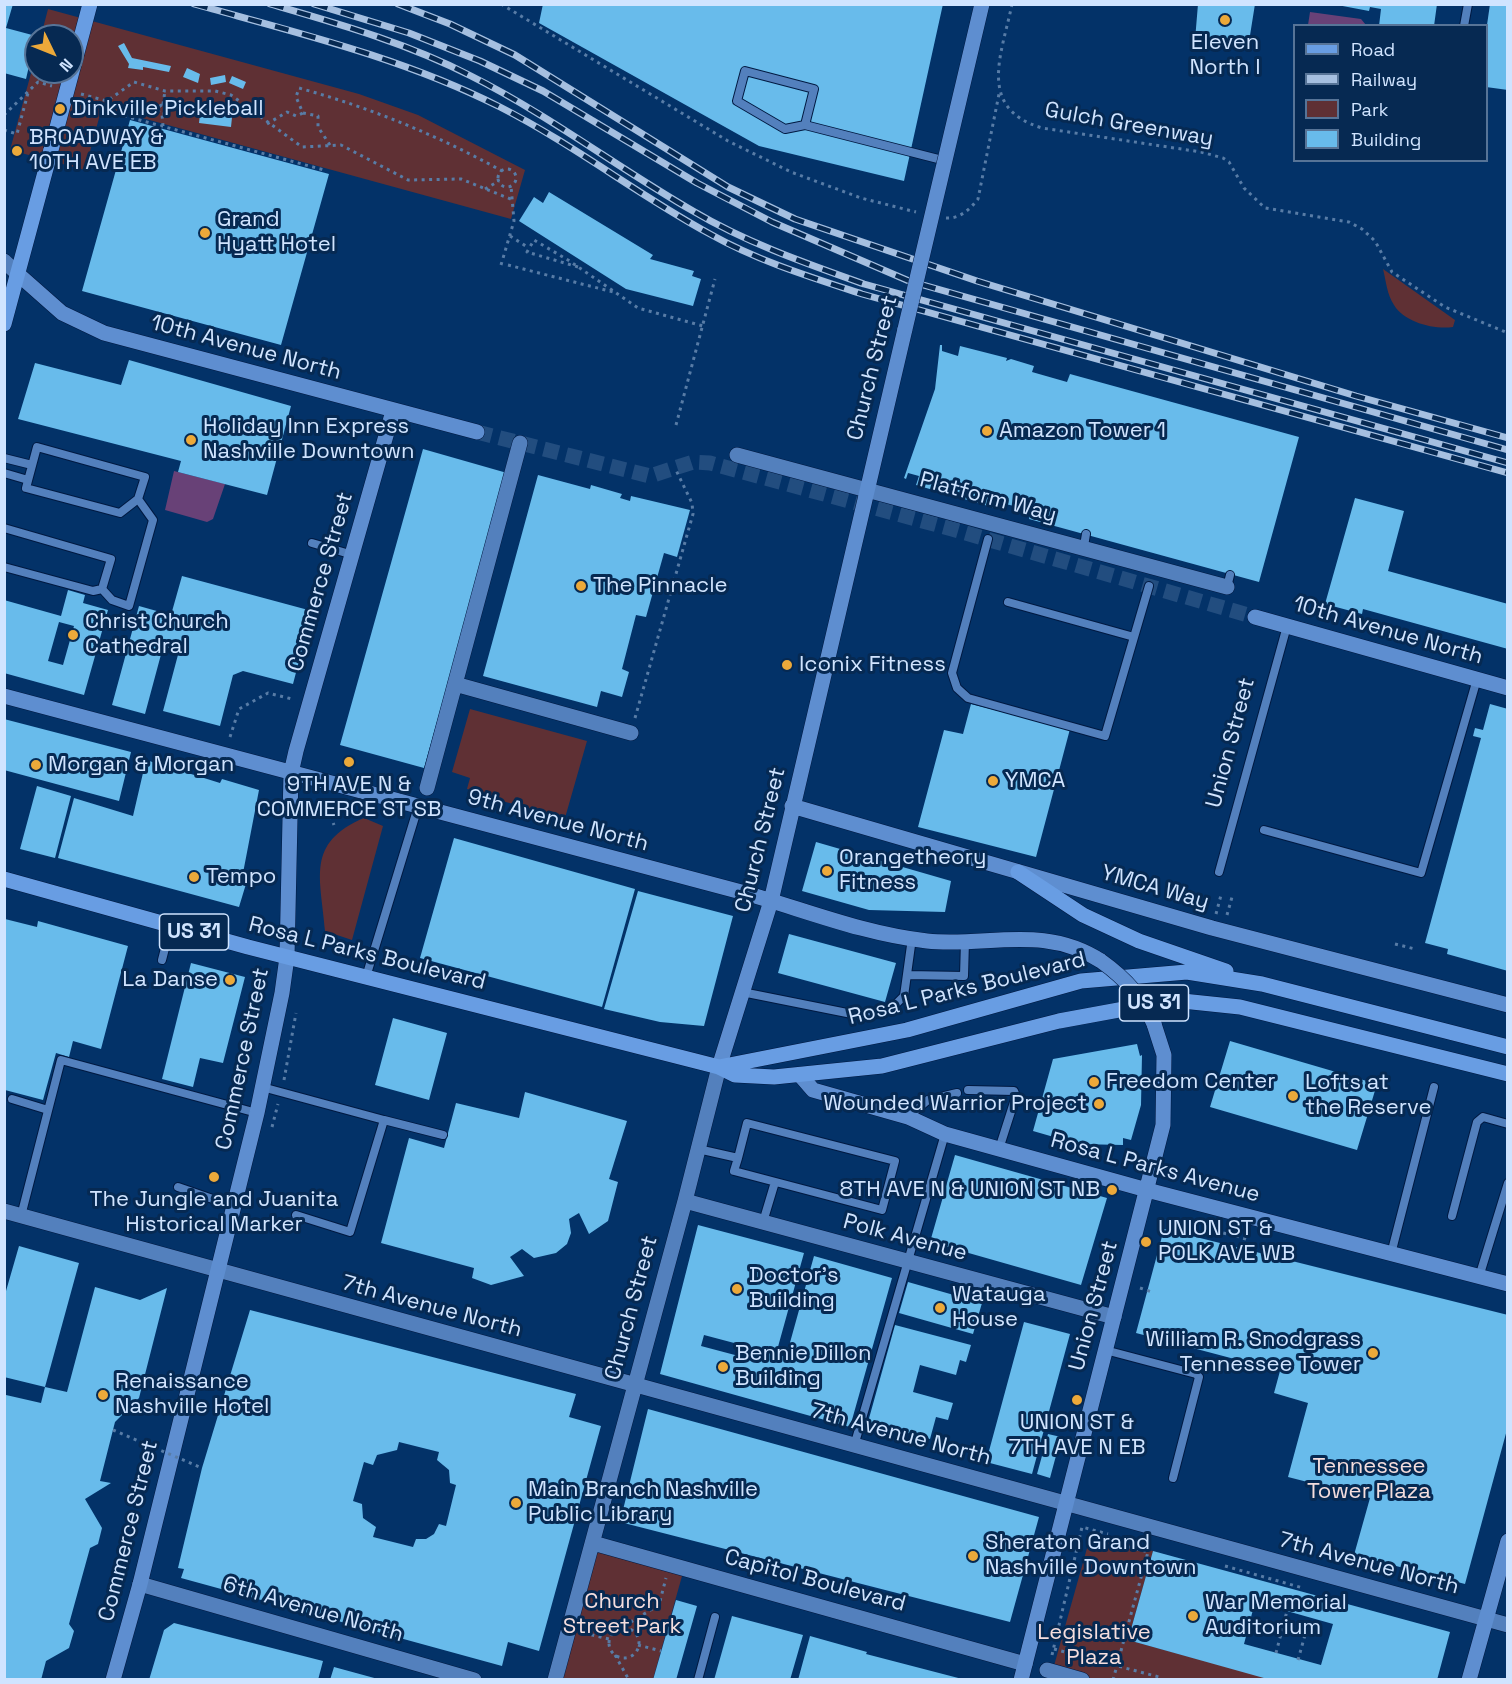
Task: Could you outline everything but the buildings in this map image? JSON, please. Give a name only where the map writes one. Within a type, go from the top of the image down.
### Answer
[{"type":"main road","points":[[4,324],[90,4]]},
{"type":"main road","points":[[1018,872],[1083,915],[1139,941],[1262,984]]},
{"type":"main road","name":"Rosa L Parks Boulevard","points":[[4,879],[287,957],[719,1067],[735,1075],[748,1077],[800,1076],[882,1066],[1059,1021],[1173,1000],[1240,1006],[1508,1074]]},
{"type":"main road","name":"Rosa L Parks Boulevard","points":[[719,1067],[907,1030],[1081,981],[1187,972],[1262,984],[1508,1047]]},
{"type":"street","name":"Church Street","points":[[555,1680],[719,1067],[771,901],[982,4]]},
{"type":"street","points":[[4,261],[19,275]]},
{"type":"street","name":"10th Avenue North","points":[[19,275],[62,313],[104,333],[477,432]]},
{"type":"street","name":"Commerce Street","points":[[113,1680],[140,1584],[257,1113],[287,957],[291,773],[393,411]]},
{"type":"street","points":[[427,788],[520,443]]},
{"type":"street","name":"Platform Way","points":[[737,455],[866,490],[1085,540],[1228,581]]},
{"type":"street","name":"10th Avenue North","points":[[1256,617],[1508,688]]},
{"type":"street","points":[[455,684],[631,734]]},
{"type":"street","name":"9th Avenue North","points":[[4,696],[771,901],[855,928],[926,941],[1010,938],[1045,940],[1086,951],[1101,961]]},
{"type":"street","name":"YMCA Way","points":[[792,806],[1212,928],[1508,1005]]},
{"type":"street","name":"Union Street","points":[[1021,1680],[1163,1125],[1164,1055],[1154,1024],[1147,1008],[1134,990],[1121,975],[1101,961]]},
{"type":"street","name":"Rosa L Parks Avenue","points":[[800,1076],[813,1090],[908,1118],[945,1134],[1147,1190],[1508,1284]]},
{"type":"street","name":"Polk Avenue","points":[[685,1201],[1114,1317]]},
{"type":"street","name":"7th Avenue North","points":[[4,1211],[1508,1625]]},
{"type":"street","points":[[1469,1680],[1508,1541]]},
{"type":"street","name":"Capitol Boulevard","points":[[593,1543],[1026,1664]]},
{"type":"street","name":"6th Avenue North","points":[[140,1584],[474,1680]]},
{"type":"street","points":[[1047,1670],[1082,1680]]},
{"type":"lane","points":[[1464,24],[1468,4]]},
{"type":"lane","points":[[805,125],[814,89],[745,71],[737,101],[785,129],[805,125],[946,161]]},
{"type":"lane","points":[[37,447],[144,477],[138,499],[120,513],[26,488],[32,465],[37,447]]},
{"type":"lane","points":[[4,458],[32,465]]},
{"type":"lane","points":[[4,473],[28,480]]},
{"type":"lane","points":[[102,589],[112,600],[129,606],[153,520],[138,499]]},
{"type":"lane","points":[[4,528],[111,559],[102,589]]},
{"type":"lane","points":[[988,539],[952,673],[957,688],[968,698],[1105,736],[1149,586]]},
{"type":"lane","points":[[312,543],[352,555]]},
{"type":"lane","points":[[4,567],[93,591],[102,589]]},
{"type":"lane","points":[[1008,602],[1134,637]]},
{"type":"lane","name":"Union Street","points":[[1219,872],[1287,626]]},
{"type":"lane","points":[[1264,830],[1421,873],[1478,679]]},
{"type":"lane","points":[[366,977],[418,807]]},
{"type":"lane","points":[[162,960],[171,925]]},
{"type":"lane","points":[[742,992],[867,1017],[894,1006],[904,996],[912,938]]},
{"type":"lane","points":[[907,975],[964,976],[965,940]]},
{"type":"lane","points":[[21,1216],[62,1060],[257,1113]]},
{"type":"lane","points":[[262,1087],[443,1136]]},
{"type":"lane","points":[[1391,1254],[1434,1087]]},
{"type":"lane","points":[[968,1090],[1014,1091],[1016,1095],[999,1149]]},
{"type":"lane","points":[[908,1118],[928,1100],[957,1093]]},
{"type":"lane","points":[[12,1099],[48,1110]]},
{"type":"lane","points":[[1452,1216],[1477,1122],[1483,1117],[1508,1124]]},
{"type":"lane","points":[[296,1215],[350,1232],[384,1120]]},
{"type":"lane","points":[[747,1123],[895,1161],[882,1210],[734,1172],[738,1158],[747,1123]]},
{"type":"lane","points":[[854,1446],[945,1134]]},
{"type":"lane","points":[[698,1149],[738,1158]]},
{"type":"lane","points":[[763,1222],[775,1182]]},
{"type":"lane","points":[[1479,1277],[1508,1183]]},
{"type":"lane","points":[[178,1187],[233,1206]]},
{"type":"lane","points":[[1106,1350],[1199,1377],[1173,1478]]},
{"type":"lane","points":[[698,1680],[715,1617]]},
{"type":"path","name":"Gulch Greenway","points":[[1012,4],[997,78],[1000,92],[1011,111],[1023,122],[1042,128],[1201,152],[1223,158],[1229,162],[1244,188],[1265,208],[1348,222],[1362,229],[1375,241],[1392,272],[1445,307],[1508,333]]},
{"type":"path","points":[[4,115],[38,82],[61,88]]},
{"type":"path","points":[[72,91],[107,101],[135,82],[165,90],[215,91],[231,94],[267,124],[302,147],[341,145],[408,180],[461,179],[513,200]]},
{"type":"path","points":[[303,113],[296,97],[299,88],[416,128],[502,171],[510,170],[515,173],[516,178],[512,186],[514,220],[501,265]]},
{"type":"path","points":[[163,126],[162,114],[157,108],[163,104],[165,90]]},
{"type":"path","points":[[4,130],[17,134],[29,91]]},
{"type":"path","points":[[162,114],[168,109],[163,104]]},
{"type":"path","points":[[95,108],[324,170]]},
{"type":"path","points":[[267,124],[287,112],[296,116],[303,113],[318,116],[318,127],[331,146]]},
{"type":"path","points":[[485,189],[499,181],[502,171]]},
{"type":"path","points":[[499,181],[503,186],[512,186]]},
{"type":"path","points":[[510,236],[529,248]]},
{"type":"path","points":[[567,261],[527,252],[534,240],[578,267],[638,308],[703,326]]},
{"type":"path","points":[[547,258],[551,251]]},
{"type":"path","points":[[508,265],[617,293]]},
{"type":"path","points":[[676,425],[715,279]]},
{"type":"path","points":[[631,734],[693,514],[692,503],[675,468]]},
{"type":"path","points":[[230,737],[239,708],[268,693],[292,699]]},
{"type":"path","points":[[325,802],[334,825]]},
{"type":"path","points":[[1227,915],[1232,897]]},
{"type":"path","points":[[1395,944],[1415,949]]},
{"type":"path","points":[[1216,1231],[1227,1234]]},
{"type":"path","points":[[1236,1236],[1249,1240]]},
{"type":"path","points":[[1140,1288],[1152,1292]]},
{"type":"path","points":[[113,1430],[202,1468]]},
{"type":"path","points":[[1047,1670],[1054,1649],[1082,1527]]},
{"type":"path","points":[[1113,1680],[1148,1552],[1125,1546],[1127,1539]]},
{"type":"path","points":[[629,1680],[609,1648],[609,1639],[614,1631],[659,1605],[670,1565]]},
{"type":"path","points":[[1276,1653],[1287,1611]]},
{"type":"path","points":[[1298,1660],[1310,1617]]},
{"type":"path","points":[[623,1627],[635,1632],[639,1645]]},
{"type":"path","points":[[568,1629],[609,1639]]},
{"type":"path","points":[[639,1645],[661,1651]]},
{"type":"path","points":[[614,1655],[629,1657],[639,1645]]},
{"type":"path","points":[[1054,1649],[1159,1677],[1158,1680]]},
{"type":"green space","points":[[48,9],[359,94],[418,115],[525,170],[511,219],[102,107],[85,170],[10,150],[28,84],[84,84],[84,24],[44,24]]},
{"type":"green space","points":[[1383,269],[1455,320],[1453,327],[1420,324],[1405,316],[1394,305],[1390,297]]},
{"type":"green space","points":[[470,709],[587,741],[565,818],[476,794],[477,791],[467,789],[470,778],[452,772]]},
{"type":"green space","points":[[364,818],[383,826],[352,940],[325,931],[320,879],[321,864],[332,839],[345,828]]},
{"type":"green space","name":"Legislative Plaza","points":[[1091,1534],[1153,1551],[1128,1640],[1271,1679],[1050,1680]]},
{"type":"green space","name":"Church Street Park","points":[[593,1543],[684,1569],[653,1679],[555,1680]]},
{"type":"shaded area","points":[[1310,12],[1361,19],[1365,24],[1308,24]]},
{"type":"shaded area","points":[[174,471],[225,484],[213,519],[207,522],[165,510]]},
{"type":"tunnel","points":[[477,432],[650,476],[693,462],[710,463],[952,529],[1255,617]]},
{"type":"railway","points":[[194,4],[350,48],[426,74],[463,90],[527,121],[683,219],[728,244],[804,275],[862,294],[1508,473]]},
{"type":"railway","points":[[270,4],[372,35],[447,64],[500,91],[713,222],[755,243],[820,268],[864,284],[1508,463]]},
{"type":"railway","points":[[314,4],[409,33],[480,61],[543,91],[697,183],[772,222],[909,281],[1508,450]]},
{"type":"railway","points":[[398,4],[450,24],[515,55],[728,187],[795,219],[977,281],[1356,396],[1508,438]]},
{"type":"place","name":"Eleven North I","points":[[1225,20]]},
{"type":"place","name":"Dinkville Pickleball","points":[[60,109]]},
{"type":"place","name":"BROADWAY & 10TH AVE EB","points":[[17,151]]},
{"type":"place","name":"Grand Hyatt Hotel","points":[[205,233]]},
{"type":"place","name":"Amazon Tower 1","points":[[987,431]]},
{"type":"place","name":"Holiday Inn Express Nashville Downtown","points":[[191,440]]},
{"type":"place","name":"The Pinnacle","points":[[581,586]]},
{"type":"place","name":"Christ Church Cathedral","points":[[73,635]]},
{"type":"place","name":"Iconix Fitness","points":[[787,665]]},
{"type":"place","name":"9TH AVE N & COMMERCE ST SB","points":[[349,762]]},
{"type":"place","name":"Morgan & Morgan","points":[[36,765]]},
{"type":"place","name":"YMCA","points":[[993,781]]},
{"type":"place","name":"Orangetheory Fitness","points":[[827,871]]},
{"type":"place","name":"Tempo","points":[[194,877]]},
{"type":"place","name":"La Danse","points":[[230,980]]},
{"type":"place","name":"Freedom Center","points":[[1094,1082]]},
{"type":"place","name":"Lofts at the Reserve","points":[[1293,1096]]},
{"type":"place","name":"Wounded Warrior Project","points":[[1099,1104]]},
{"type":"place","name":"The Jungle and Juanita Historical Marker","points":[[214,1177]]},
{"type":"place","name":"8TH AVE N & UNION ST NB","points":[[1112,1190]]},
{"type":"place","name":"UNION ST & POLK AVE WB","points":[[1146,1242]]},
{"type":"place","name":"Doctor's Building","points":[[737,1289]]},
{"type":"place","name":"Watauga House","points":[[940,1308]]},
{"type":"place","name":"William R. Snodgrass Tennessee Tower","points":[[1373,1353]]},
{"type":"place","name":"Bennie Dillon Building","points":[[723,1367]]},
{"type":"place","name":"Renaissance Nashville Hotel","points":[[103,1395]]},
{"type":"place","name":"UNION ST & 7TH AVE N EB","points":[[1077,1400]]},
{"type":"place","name":"Main Branch Nashville Public Library","points":[[516,1503]]},
{"type":"place","name":"Sheraton Grand Nashville Downtown","points":[[973,1556]]},
{"type":"place","name":"War Memorial Auditorium","points":[[1193,1616]]},
{"type":"park label","name":"Tennessee Tower Plaza","points":[[1369,1480]]}]
